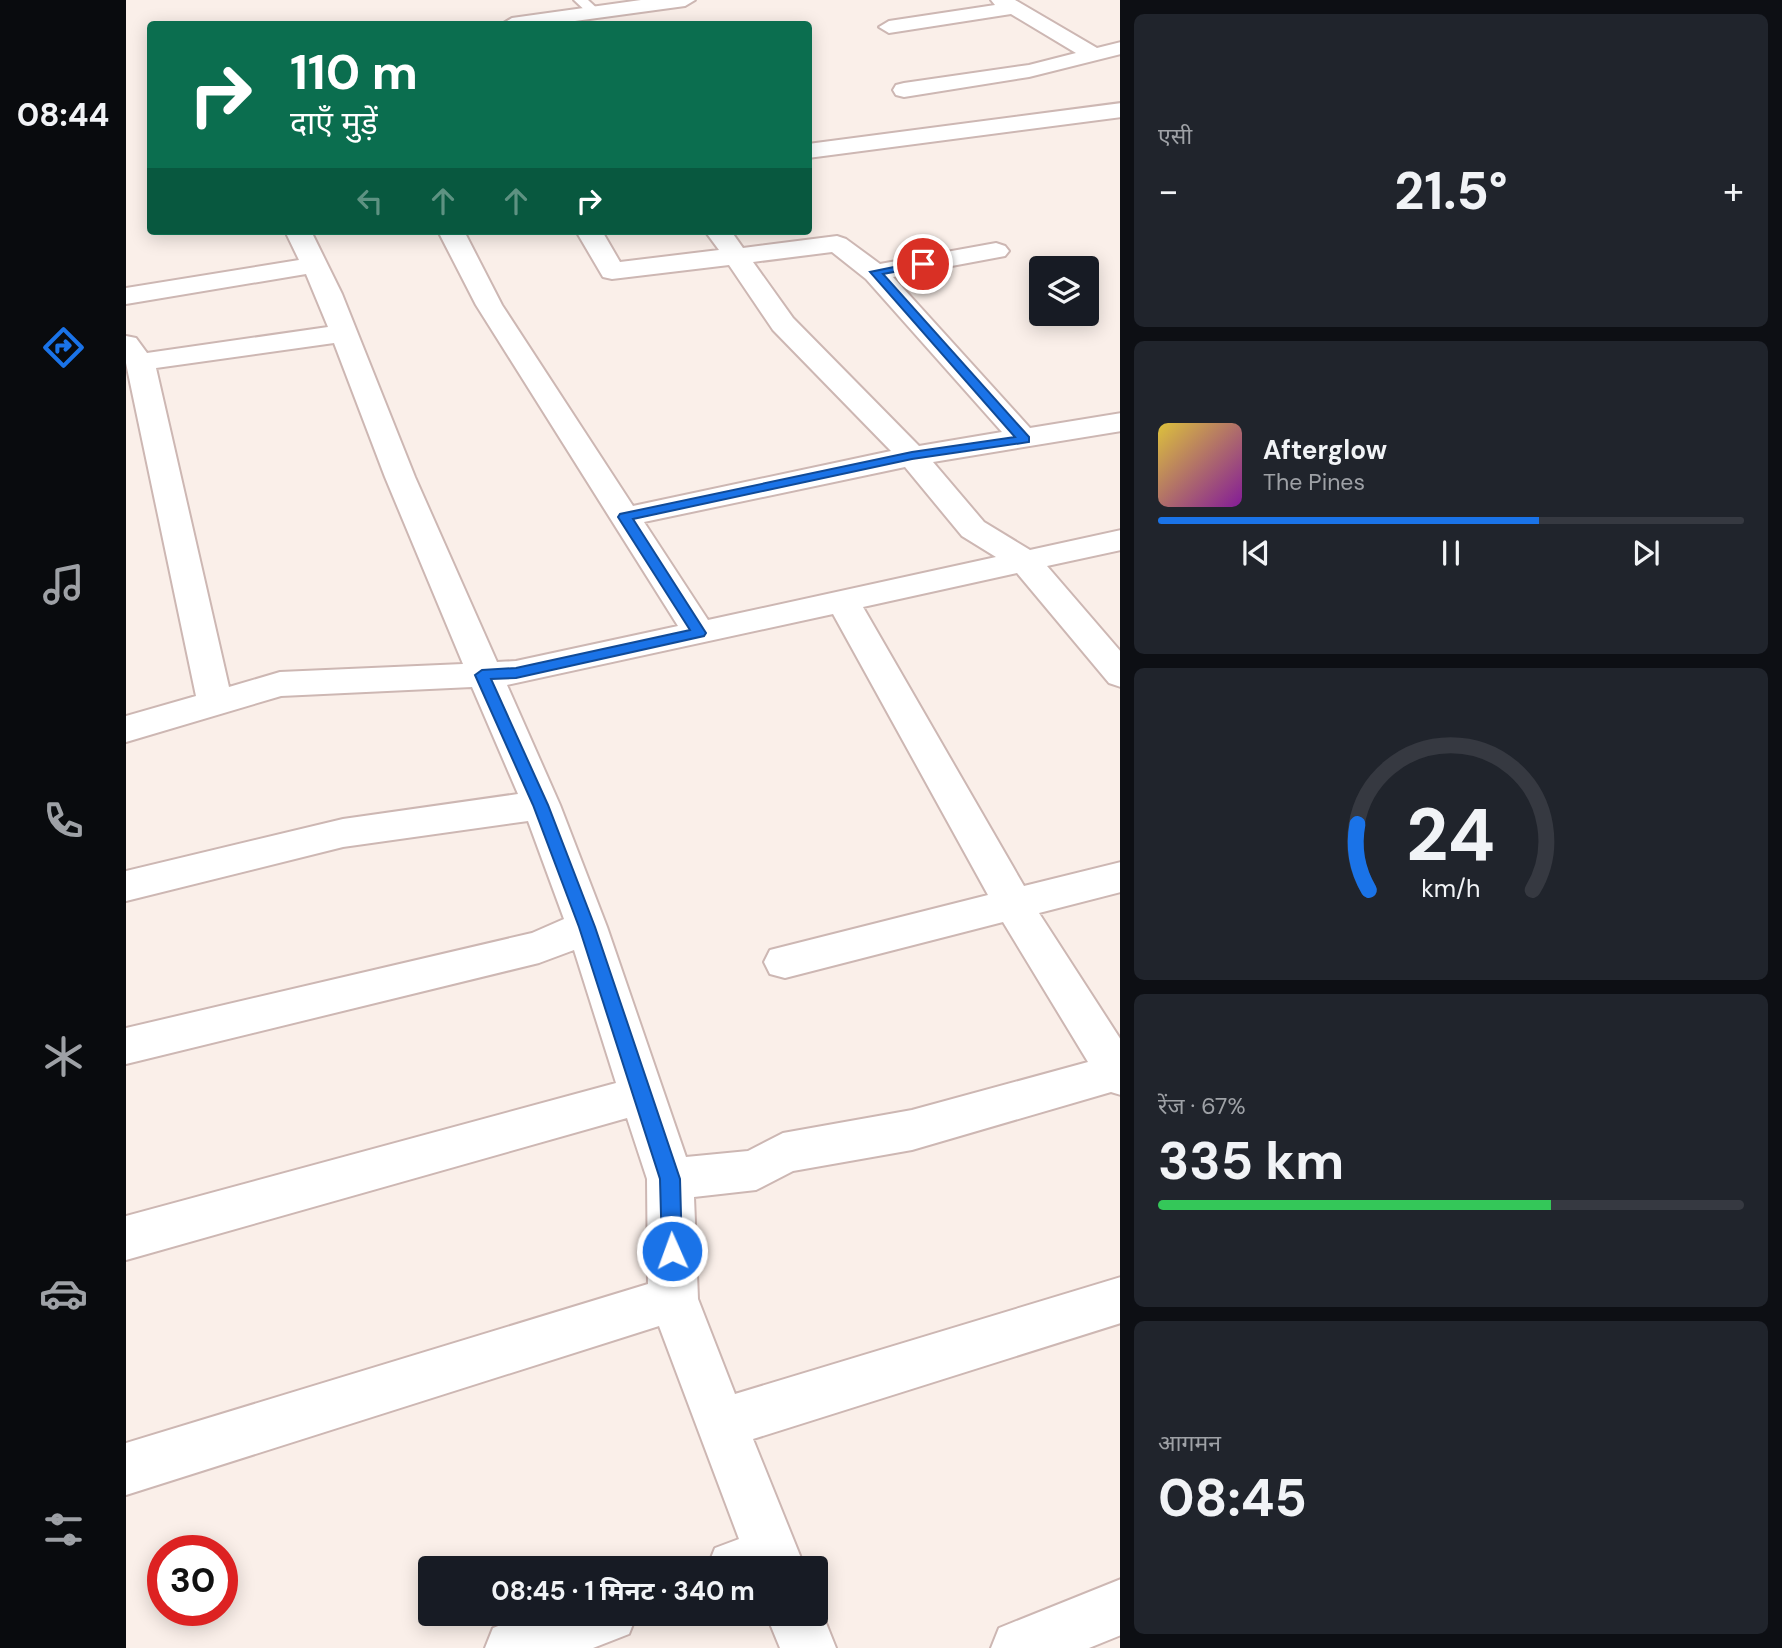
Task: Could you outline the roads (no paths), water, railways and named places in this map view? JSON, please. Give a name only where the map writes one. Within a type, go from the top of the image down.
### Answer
[{"type":"street","points":[[525,21],[588,6],[685,0]]},
{"type":"street","points":[[889,27],[1006,4],[1096,56]]},
{"type":"street","points":[[904,90],[1030,71],[1120,48]]},
{"type":"street","points":[[812,150],[1119,112]]},
{"type":"street","points":[[300,235],[344,333],[482,675],[541,805],[587,927],[670,1179],[673,1299],[721,1424],[759,1556]]},
{"type":"street","points":[[454,235],[489,305],[699,633]]},
{"type":"street","points":[[591,235],[612,271],[727,243],[837,244],[876,272],[1024,439]]},
{"type":"street","points":[[727,243],[783,324],[912,456],[973,529],[1025,561],[1116,662]]},
{"type":"street","points":[[876,272],[996,251]]},
{"type":"street","points":[[126,296],[315,265]]},
{"type":"street","points":[[215,703],[133,353],[344,333]]},
{"type":"street","points":[[625,517],[912,456],[1120,422]]},
{"type":"street","points":[[126,729],[280,684],[516,673],[1120,540]]},
{"type":"street","points":[[670,1179],[756,1170],[783,1153],[912,1130],[1119,1073],[1012,904],[843,601]]},
{"type":"street","points":[[126,886],[343,833],[541,805]]},
{"type":"street","points":[[785,962],[1120,877]]},
{"type":"street","points":[[126,1046],[539,947],[587,927]]},
{"type":"street","points":[[126,1238],[641,1095]]},
{"type":"street","points":[[126,1469],[673,1299]]},
{"type":"street","points":[[721,1424],[1120,1300]]},
{"type":"street","points":[[1019,1648],[1120,1606]]},
{"type":"street","points":[[513,1648],[575,1626]]},
{"type":"street","points":[[799,1626],[808,1648]]}]
